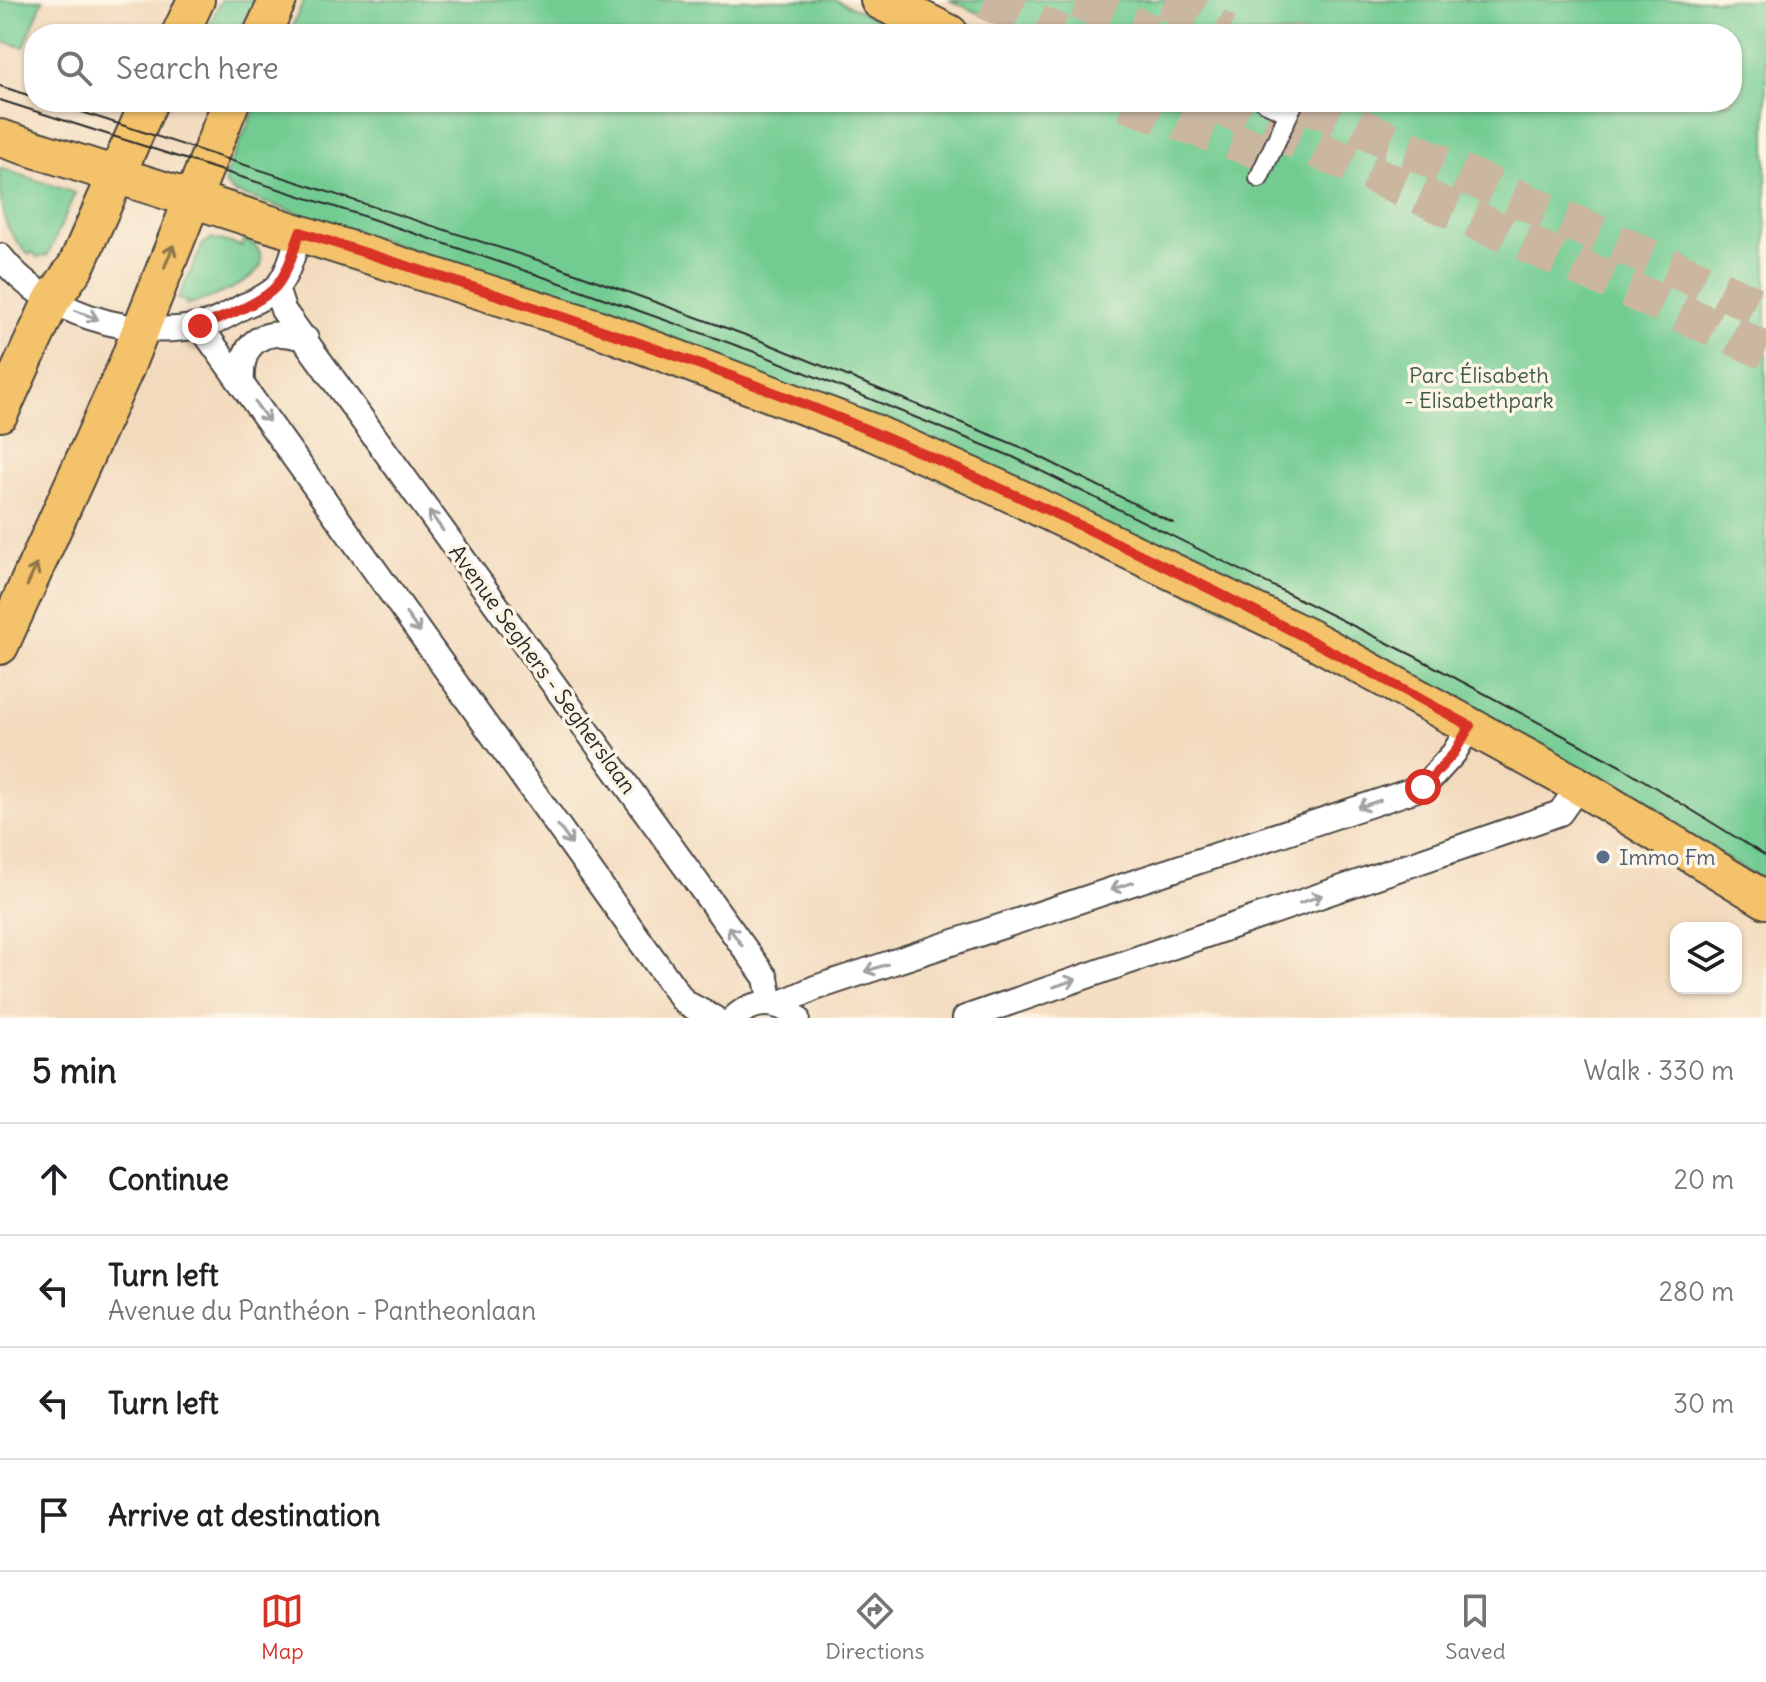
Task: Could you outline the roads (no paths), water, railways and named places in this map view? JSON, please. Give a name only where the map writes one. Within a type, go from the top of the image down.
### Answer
[{"type":"highway","points":[[880,0],[929,24]]},
{"type":"main road","points":[[185,24],[196,0]]},
{"type":"main road","points":[[267,24],[278,0]]},
{"type":"main road","points":[[0,413],[52,300],[76,266],[144,112]]},
{"type":"main road","points":[[0,646],[119,382],[227,112]]},
{"type":"main road","points":[[0,138],[594,327],[872,432],[1003,490],[1312,639],[1579,786],[1766,900]]},
{"type":"street","points":[[1259,178],[1290,112]]},
{"type":"street","points":[[0,256],[52,300],[94,319],[139,329],[200,326],[276,288],[300,232]]},
{"type":"street","name":"Avenue Seghers - Segherslaan","points":[[276,288],[283,310],[766,978],[782,1009]]},
{"type":"street","points":[[200,326],[684,1002],[714,1018]]},
{"type":"street","points":[[242,384],[241,364],[247,350],[264,336],[284,332],[306,339]]},
{"type":"street","points":[[734,1018],[751,1006],[782,1009],[845,978],[1423,787],[1454,753],[1470,726]]},
{"type":"street","points":[[965,1018],[1560,813],[1579,786]]},
{"type":"tunnel","points":[[985,0],[1039,24]]},
{"type":"tunnel","points":[[1078,0],[1131,24]]},
{"type":"tunnel","points":[[1165,0],[1209,24]]},
{"type":"tunnel","points":[[1152,112],[1284,159]]},
{"type":"tunnel","points":[[1234,112],[1766,351]]},
{"type":"tunnel","points":[[1326,112],[1766,310]]},
{"type":"tram line","points":[[0,86],[24,94]]},
{"type":"tram line","points":[[0,100],[24,108]]},
{"type":"tram line","points":[[38,112],[555,281],[752,351],[1013,457],[1414,656],[1622,767],[1766,856]]},
{"type":"tram line","points":[[82,112],[559,267],[759,340],[1018,446],[1173,523]]},
{"type":"place","name":"Immo Fm","points":[[1603,857]]},
{"type":"park label","name":"Parc Élisabeth - Elisabethpark","points":[[1479,388]]}]
